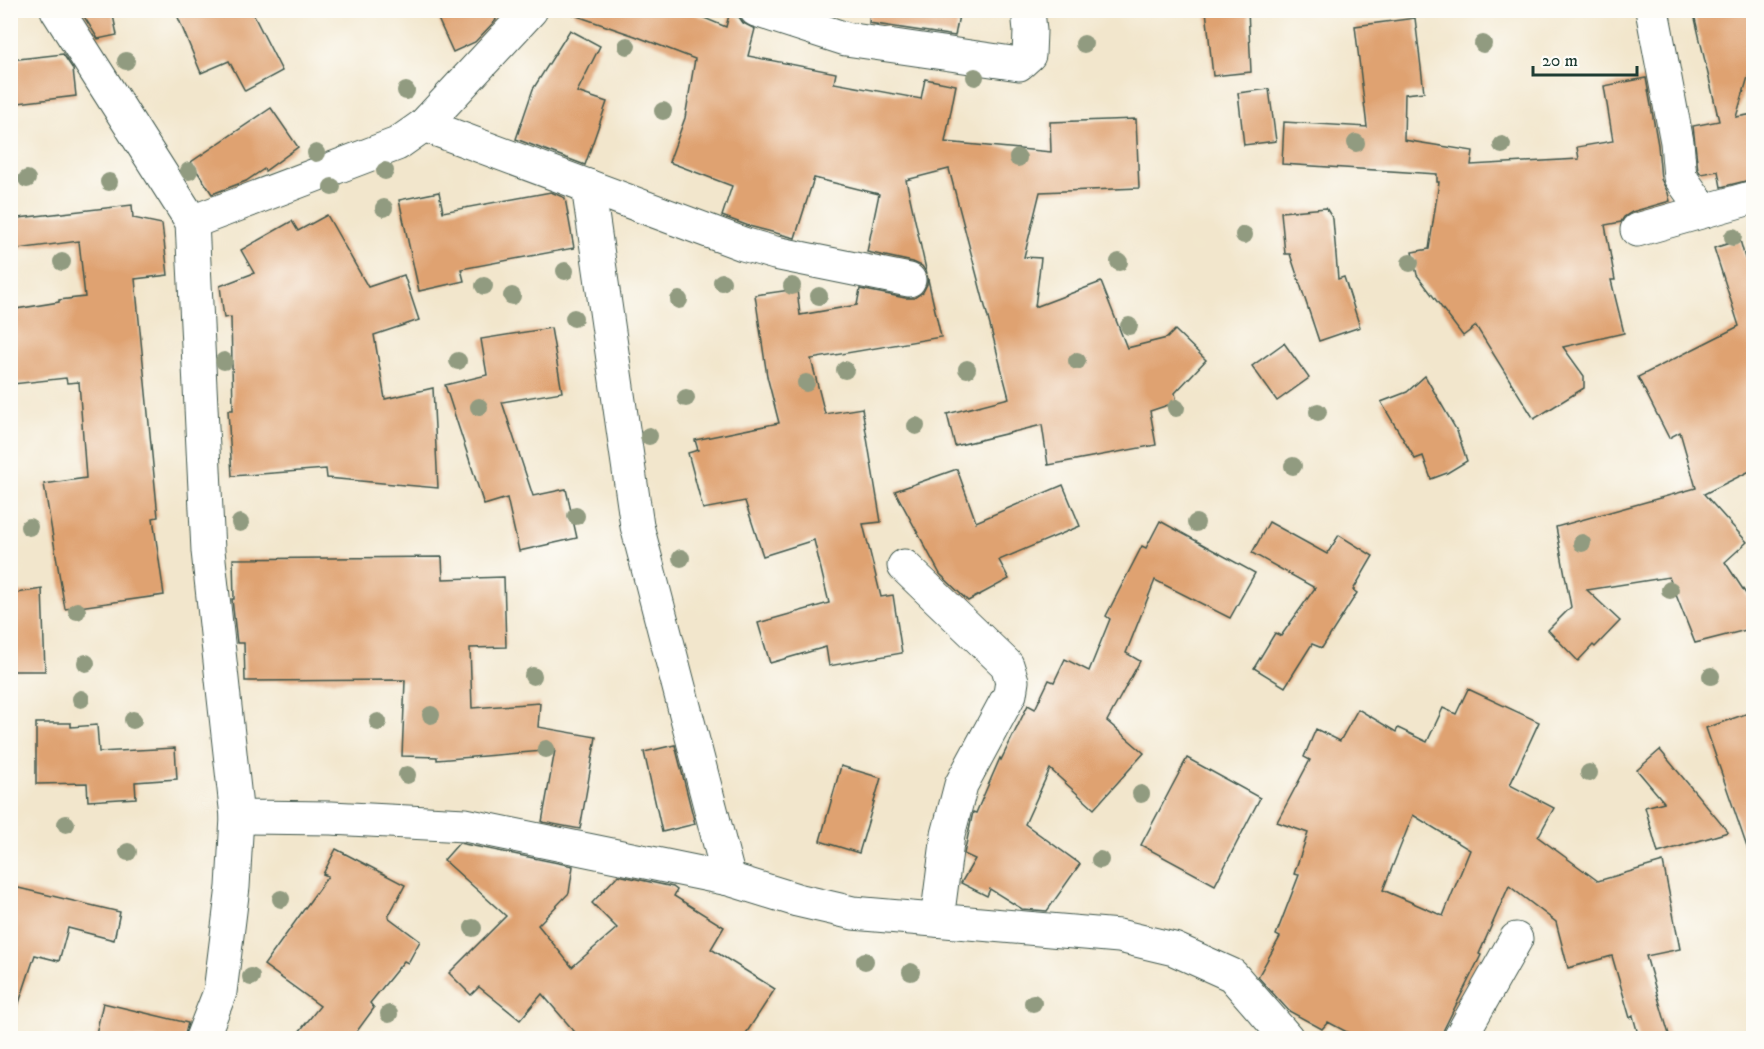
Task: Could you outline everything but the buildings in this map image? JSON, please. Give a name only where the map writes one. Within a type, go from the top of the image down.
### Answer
[{"type":"street","points":[[57,10],[192,222],[208,551],[237,817],[233,887],[220,992],[202,1038]]},
{"type":"street","points":[[192,222],[397,144],[424,125],[531,10]]},
{"type":"street","points":[[756,10],[846,39],[1019,64],[1029,55],[1028,10]]},
{"type":"street","points":[[1652,10],[1677,142],[1680,177],[1704,211]]},
{"type":"street","points":[[424,125],[743,244],[775,253],[909,280]]},
{"type":"street","points":[[588,186],[637,526],[729,879]]},
{"type":"street","points":[[1637,230],[1754,197]]},
{"type":"street","points":[[904,566],[1007,664],[1012,681],[1010,694],[961,785],[948,835],[937,920]]},
{"type":"street","points":[[237,817],[331,818],[465,825],[729,879],[797,900],[853,913],[1119,936],[1174,949],[1232,975],[1287,1038]]},
{"type":"street","points":[[1460,1038],[1516,939]]}]
